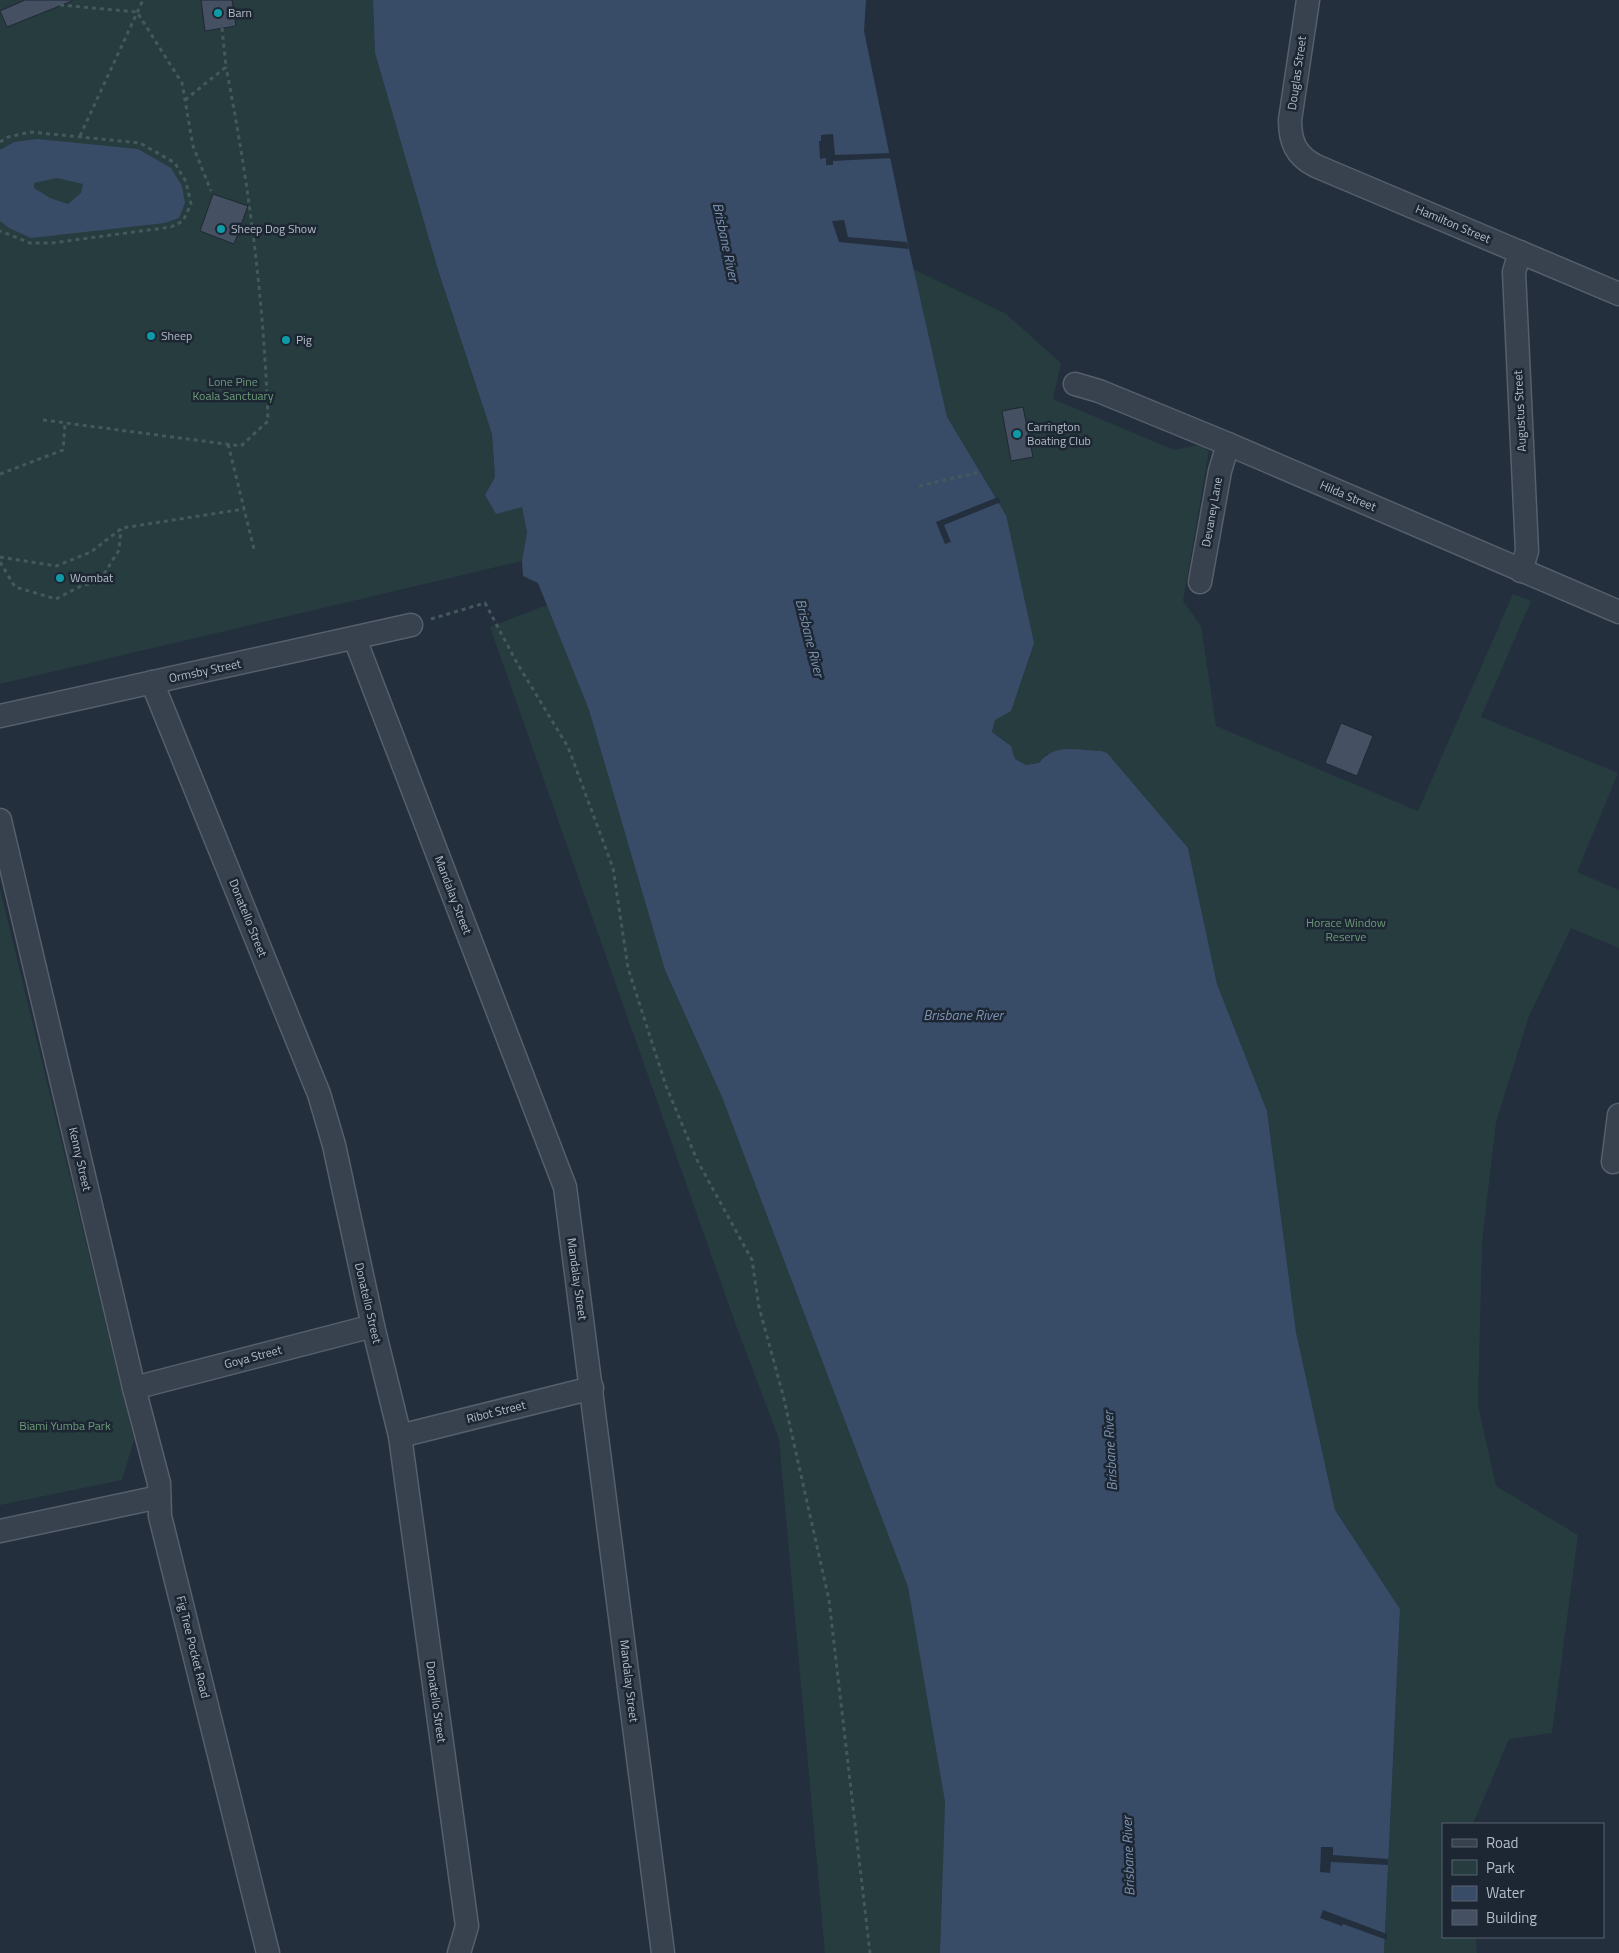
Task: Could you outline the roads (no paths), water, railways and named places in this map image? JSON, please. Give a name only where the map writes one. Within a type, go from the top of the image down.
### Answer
[{"type":"street","name":"Douglas Street","points":[[1293,145],[1290,120],[1308,0]]},
{"type":"street","name":"Hamilton Street","points":[[1293,145],[1301,156],[1316,166],[1619,294]]},
{"type":"street","name":"Augustus Street","points":[[1520,252],[1514,272],[1527,551],[1521,570]]},
{"type":"street","name":"Hilda Street","points":[[1075,384],[1099,391],[1228,444],[1619,612]]},
{"type":"street","name":"Devaney Lane","points":[[1200,582],[1220,471],[1228,444]]},
{"type":"street","name":"Ormsby Street","points":[[0,716],[355,639],[411,625]]},
{"type":"street","name":"Mandalay Street","points":[[355,639],[565,1187],[663,1953]]},
{"type":"street","name":"Donatello Street","points":[[152,682],[320,1094],[334,1144],[373,1326],[400,1436],[467,1926],[459,1953]]},
{"type":"street","name":"Kenny Street","points":[[0,820],[134,1388],[159,1483],[159,1497]]},
{"type":"street","points":[[1613,1162],[1619,1114]]},
{"type":"street","name":"Goya Street","points":[[134,1388],[373,1326]]},
{"type":"street","name":"Ribot Street","points":[[400,1436],[592,1388]]},
{"type":"street","points":[[0,1531],[159,1497]]},
{"type":"street","name":"Fig Tree Pocket Road","points":[[159,1497],[160,1516],[268,1953]]},
{"type":"water","name":"Brisbane River","points":[[373,0],[866,0],[864,31],[909,249],[947,417],[1006,515],[1034,643],[1011,711],[995,720],[992,732],[1011,746],[1015,759],[1026,765],[1039,763],[1045,756],[1060,750],[1075,749],[1107,753],[1188,848],[1217,984],[1267,1111],[1296,1332],[1335,1510],[1400,1609],[1384,1953],[940,1953],[945,1802],[908,1587],[722,1097],[665,970],[589,710],[538,583],[523,576],[522,561],[527,532],[522,507],[496,514],[485,495],[495,477],[492,434],[438,270],[375,53]]},
{"type":"water","points":[[37,139],[138,149],[171,168],[182,186],[185,203],[179,218],[165,223],[31,238],[9,228],[0,221],[0,150],[14,142]],"holes":[[[57,178],[83,184],[81,193],[68,204],[50,198],[34,188],[34,183]]]},
{"type":"place","name":"Barn","points":[[218,13]]},
{"type":"place","name":"Sheep Dog Show","points":[[221,229]]},
{"type":"place","name":"Sheep","points":[[151,336]]},
{"type":"place","name":"Pig","points":[[286,340]]},
{"type":"place","name":"Carrington Boating Club","points":[[1017,434]]},
{"type":"place","name":"Wombat","points":[[60,578]]},
{"type":"park label","name":"Lone Pine Koala Sanctuary","points":[[233,389]]},
{"type":"park label","name":"Horace Window Reserve","points":[[1346,930]]},
{"type":"park label","name":"Biami Yumba Park","points":[[65,1426]]}]
